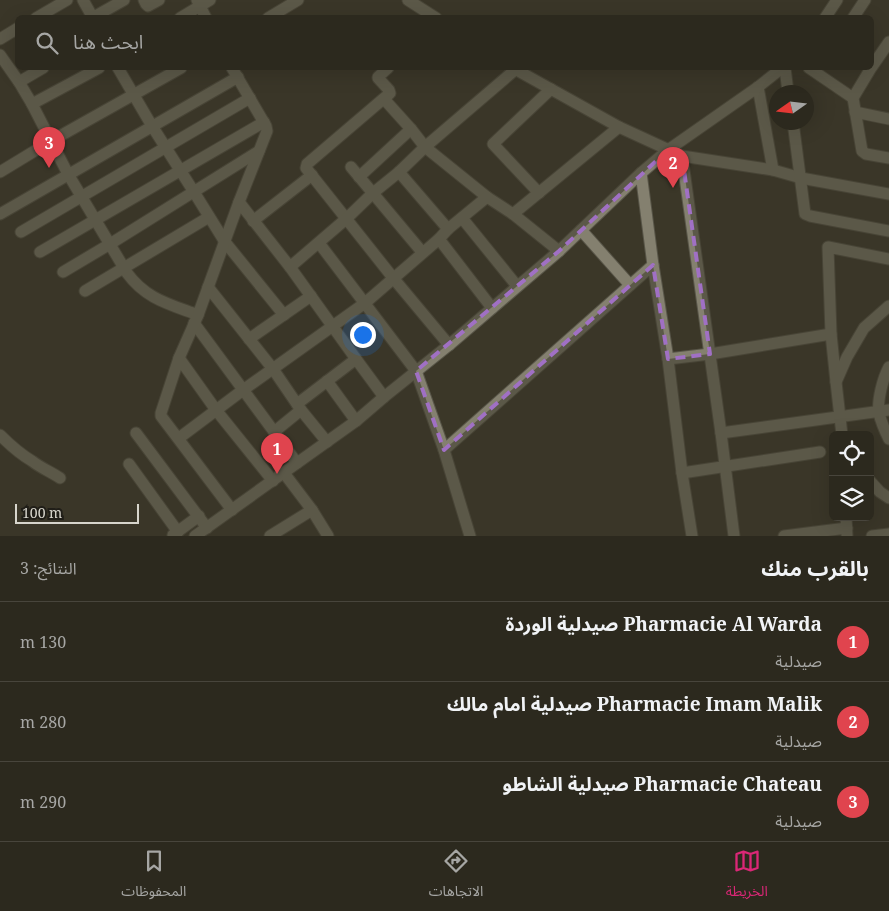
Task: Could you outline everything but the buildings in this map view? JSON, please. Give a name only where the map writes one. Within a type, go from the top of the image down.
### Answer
[{"type":"street","points":[[41,15],[67,0]]},
{"type":"street","points":[[83,0],[92,15]]},
{"type":"street","points":[[97,15],[124,0]]},
{"type":"street","points":[[144,0],[148,6],[159,0]]},
{"type":"street","points":[[273,15],[298,0]]},
{"type":"street","points":[[408,0],[431,15]]},
{"type":"street","points":[[827,15],[837,0]]},
{"type":"street","points":[[855,15],[865,0]]},
{"type":"street","points":[[184,15],[202,2],[205,15]]},
{"type":"street","points":[[0,39],[15,30]]},
{"type":"street","points":[[874,64],[889,42]]},
{"type":"street","points":[[0,55],[32,104],[81,197],[135,285],[155,299],[196,319],[243,390],[297,463]]},
{"type":"street","points":[[19,82],[40,70]]},
{"type":"street","points":[[32,104],[89,70]]},
{"type":"street","points":[[119,70],[225,242],[284,315]]},
{"type":"street","points":[[0,172],[177,70]]},
{"type":"street","points":[[386,70],[378,77],[390,92],[389,94],[307,164],[306,168],[449,345]]},
{"type":"street","points":[[290,267],[513,70]]},
{"type":"street","points":[[518,70],[619,127],[682,156],[773,170],[801,178],[889,194]]},
{"type":"street","points":[[195,536],[356,421],[449,345],[559,250],[668,150],[780,70]]},
{"type":"street","points":[[783,70],[787,85]]},
{"type":"street","points":[[816,70],[853,98]]},
{"type":"street","points":[[870,70],[853,98],[862,151],[866,154],[889,158]]},
{"type":"street","points":[[0,214],[152,126],[235,72],[267,130],[196,319],[179,358],[161,413],[161,416],[232,510]]},
{"type":"street","points":[[758,87],[773,170]]},
{"type":"street","points":[[539,193],[493,144],[551,89]]},
{"type":"street","points":[[21,232],[250,98]]},
{"type":"street","points":[[384,99],[425,147],[487,197],[513,214],[559,250]]},
{"type":"street","points":[[855,112],[889,119]]},
{"type":"street","points":[[40,252],[264,122]]},
{"type":"street","points":[[513,214],[619,127]]},
{"type":"street","points":[[359,176],[411,129]]},
{"type":"street","points":[[794,130],[804,212],[807,215],[889,231]]},
{"type":"street","points":[[62,272],[259,151]]},
{"type":"street","points":[[682,156],[726,466],[734,536]]},
{"type":"street","points":[[351,167],[422,252]]},
{"type":"street","points":[[399,172],[448,229]]},
{"type":"street","points":[[641,173],[692,536]]},
{"type":"street","points":[[253,221],[312,175]]},
{"type":"street","points":[[179,438],[365,303],[487,197]]},
{"type":"street","points":[[239,202],[290,267],[384,397]]},
{"type":"street","points":[[85,291],[209,217]]},
{"type":"street","points":[[462,218],[517,286]]},
{"type":"street","points":[[581,230],[630,285]]},
{"type":"street","points":[[439,239],[492,308]]},
{"type":"street","points":[[319,243],[416,371],[444,450],[470,536]]},
{"type":"street","points":[[842,431],[831,334],[828,247],[889,259]]},
{"type":"street","points":[[444,450],[653,265]]},
{"type":"street","points":[[208,287],[273,369],[299,407],[327,442]]},
{"type":"street","points":[[249,339],[311,296]]},
{"type":"street","points":[[836,382],[864,328],[889,306]]},
{"type":"street","points":[[668,359],[831,334]]},
{"type":"street","points":[[179,358],[216,410],[273,481]]},
{"type":"street","points":[[274,432],[328,381],[356,360]]},
{"type":"street","points":[[889,367],[882,387],[884,430],[889,440]]},
{"type":"street","points":[[328,381],[356,421]]},
{"type":"street","points":[[721,433],[884,411]]},
{"type":"street","points":[[136,433],[207,528]]},
{"type":"street","points":[[0,435],[18,452],[60,478]]},
{"type":"street","points":[[682,473],[820,452]]},
{"type":"street","points":[[128,464],[175,534],[198,516]]},
{"type":"street","points":[[284,473],[312,510],[328,536]]},
{"type":"street","points":[[874,485],[889,498]]},
{"type":"street","points":[[270,536],[312,510]]},
{"type":"street","points":[[784,536],[847,527]]},
{"type":"street","points":[[872,536],[889,534]]},
{"type":"highlighted area","points":[[668,150],[682,156],[710,354],[668,359],[653,265],[444,450],[416,371],[559,251]]},
{"type":"place","name":"Pharmacie Chateau صيدلية الشاطو","points":[[49,168]]},
{"type":"place","name":"Pharmacie Imam Malik صيدلية امام مالك","points":[[673,188]]},
{"type":"place","name":"Pharmacie Al Warda صيدلية الوردة","points":[[277,474]]}]
